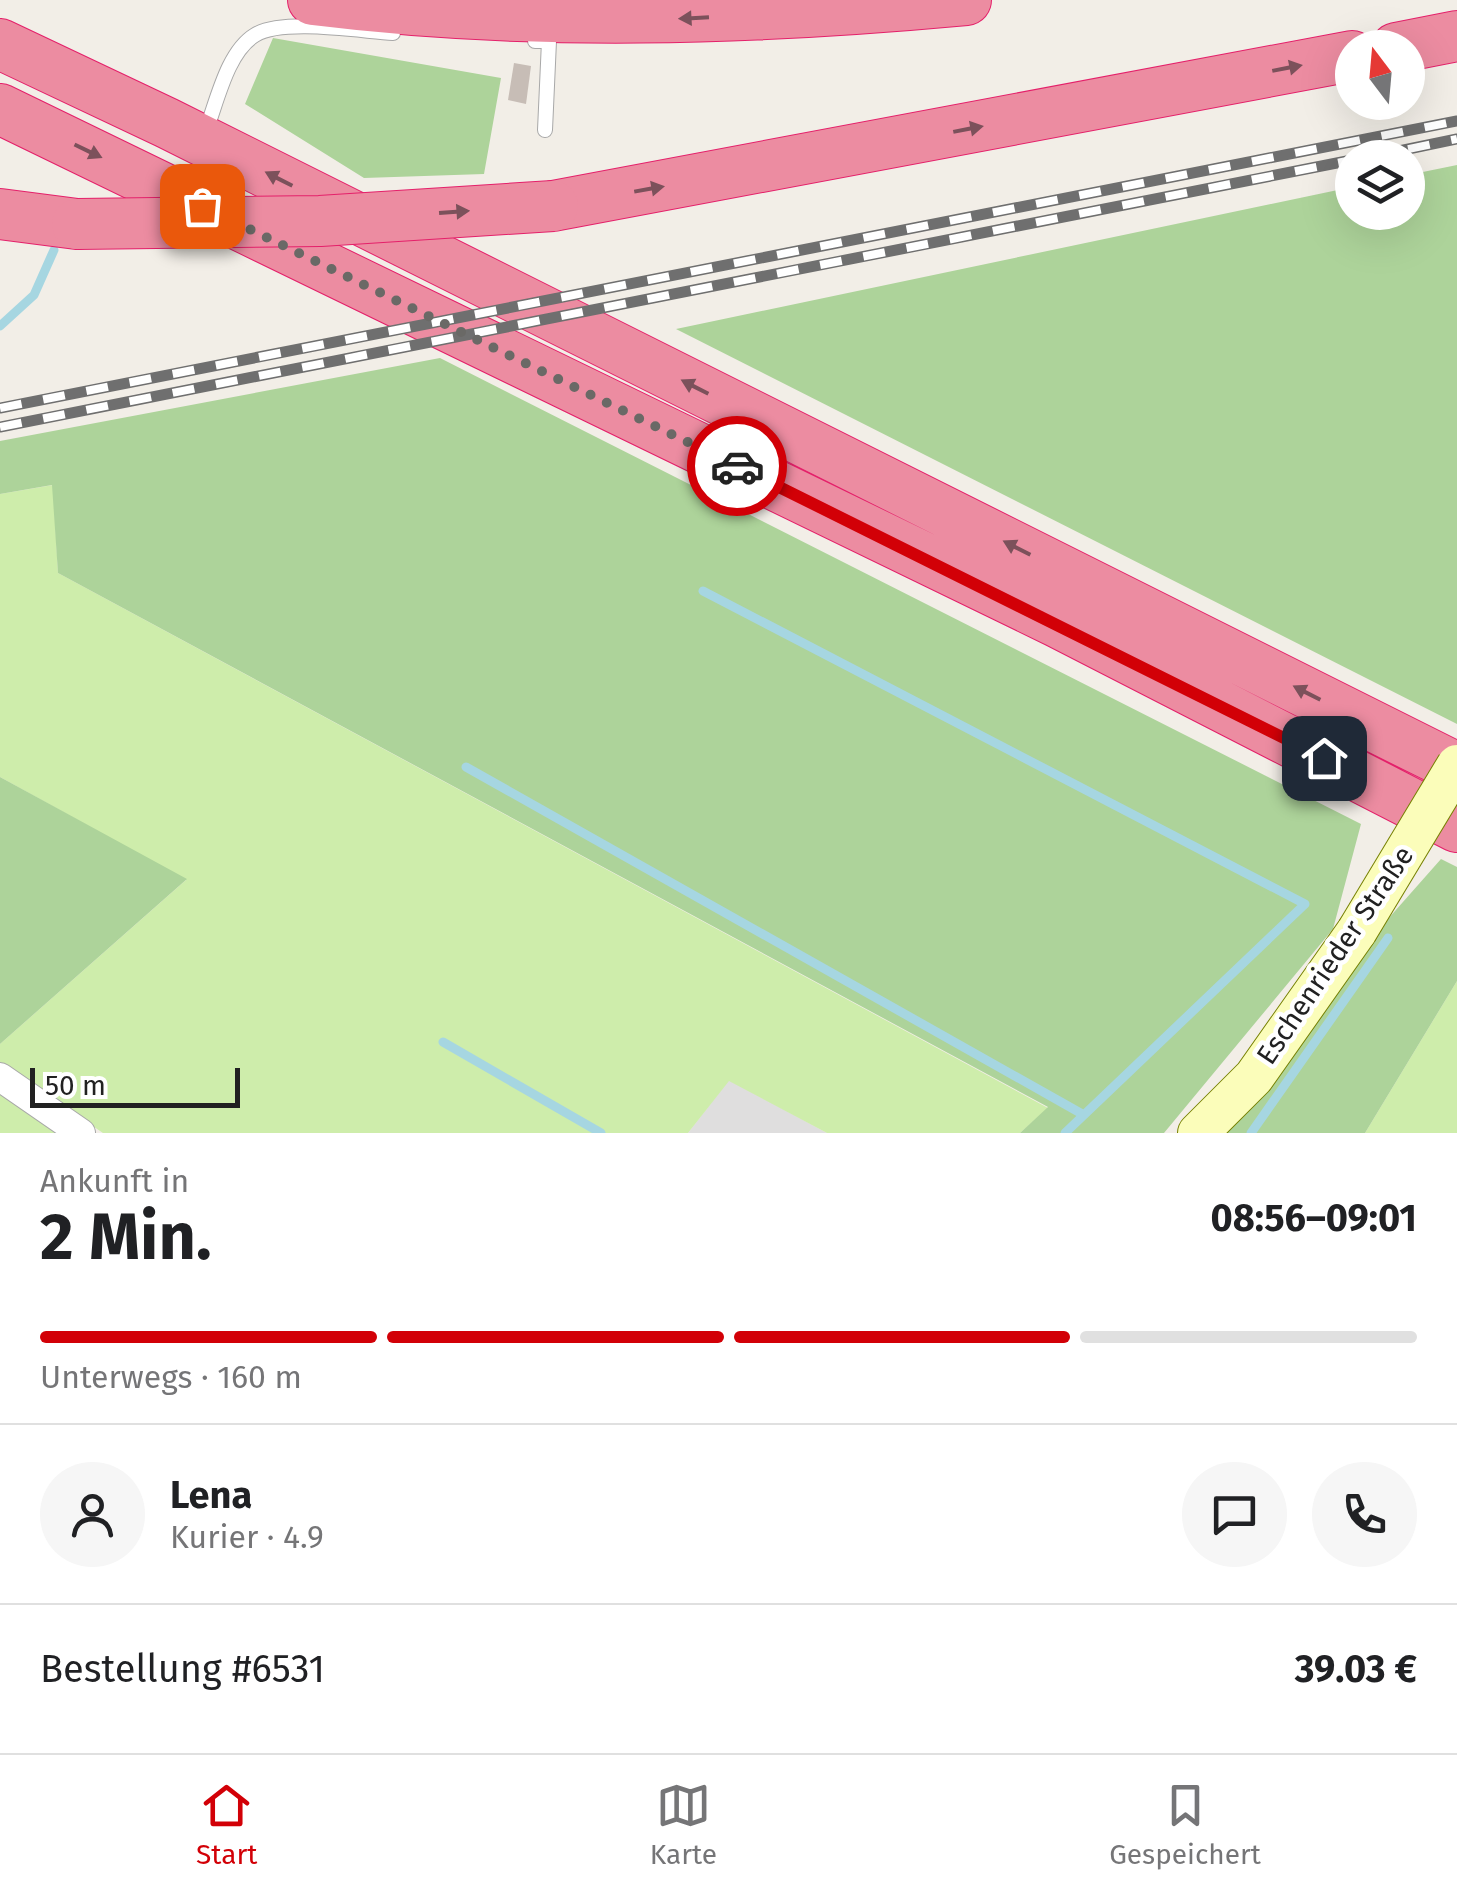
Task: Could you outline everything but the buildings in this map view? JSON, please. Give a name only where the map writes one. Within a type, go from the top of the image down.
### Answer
[{"type":"highway","points":[[313,0],[408,12],[660,20],[966,0]]},
{"type":"highway","points":[[1425,42],[1457,36]]},
{"type":"highway","points":[[0,44],[202,140],[1457,767]]},
{"type":"highway","points":[[0,214],[77,224],[320,220],[552,206],[1335,59]]},
{"type":"highway","points":[[0,109],[1022,604],[1457,827]]},
{"type":"street","name":"Eschenrieder Straße","points":[[1198,1133],[1254,1076],[1356,931],[1457,767]]},
{"type":"street","points":[[0,1078],[81,1133]]},
{"type":"lane","points":[[202,140],[236,56],[254,35],[279,28],[401,33]]},
{"type":"lane","points":[[512,40],[549,42],[546,130]]},
{"type":"shaded area","points":[[729,1080],[827,1133],[688,1133]]},
{"type":"green space","points":[[273,38],[501,78],[484,174],[364,178],[245,104]]},
{"type":"green space","points":[[1457,165],[1457,724],[676,329],[1335,191],[1335,230],[1425,230],[1425,172]]},
{"type":"green space","points":[[440,358],[1361,824],[1333,929],[1164,1133],[1020,1133],[1048,1107],[58,573],[52,485],[0,494],[0,441]]},
{"type":"green space","points":[[53,485],[58,573],[1048,1108],[1020,1133],[827,1133],[729,1081],[688,1133],[103,1133],[0,1063],[0,1044],[186,880],[0,777],[0,494]]},
{"type":"green space","points":[[0,777],[187,879],[0,1044]]},
{"type":"green space","points":[[1441,859],[1457,867],[1457,981],[1365,1133],[1227,1133],[1372,937]]},
{"type":"green space","points":[[1457,981],[1457,1133],[1365,1133]]},
{"type":"green space","points":[[0,1090],[62,1133],[0,1133]]},
{"type":"waterway","points":[[0,326],[34,295],[54,250]]},
{"type":"waterway","points":[[703,591],[1305,904],[1065,1133]]},
{"type":"waterway","points":[[466,767],[1084,1115]]},
{"type":"waterway","points":[[1251,1133],[1388,938]]},
{"type":"waterway","points":[[443,1042],[601,1133]]},
{"type":"railway","points":[[0,408],[1457,121]]},
{"type":"railway","points":[[1425,146],[1457,139]]},
{"type":"railway","points":[[0,427],[1335,163]]},
{"type":"way so far","points":[[202,206],[737,466]]},
{"type":"route","points":[[737,466],[1324,758]]}]
